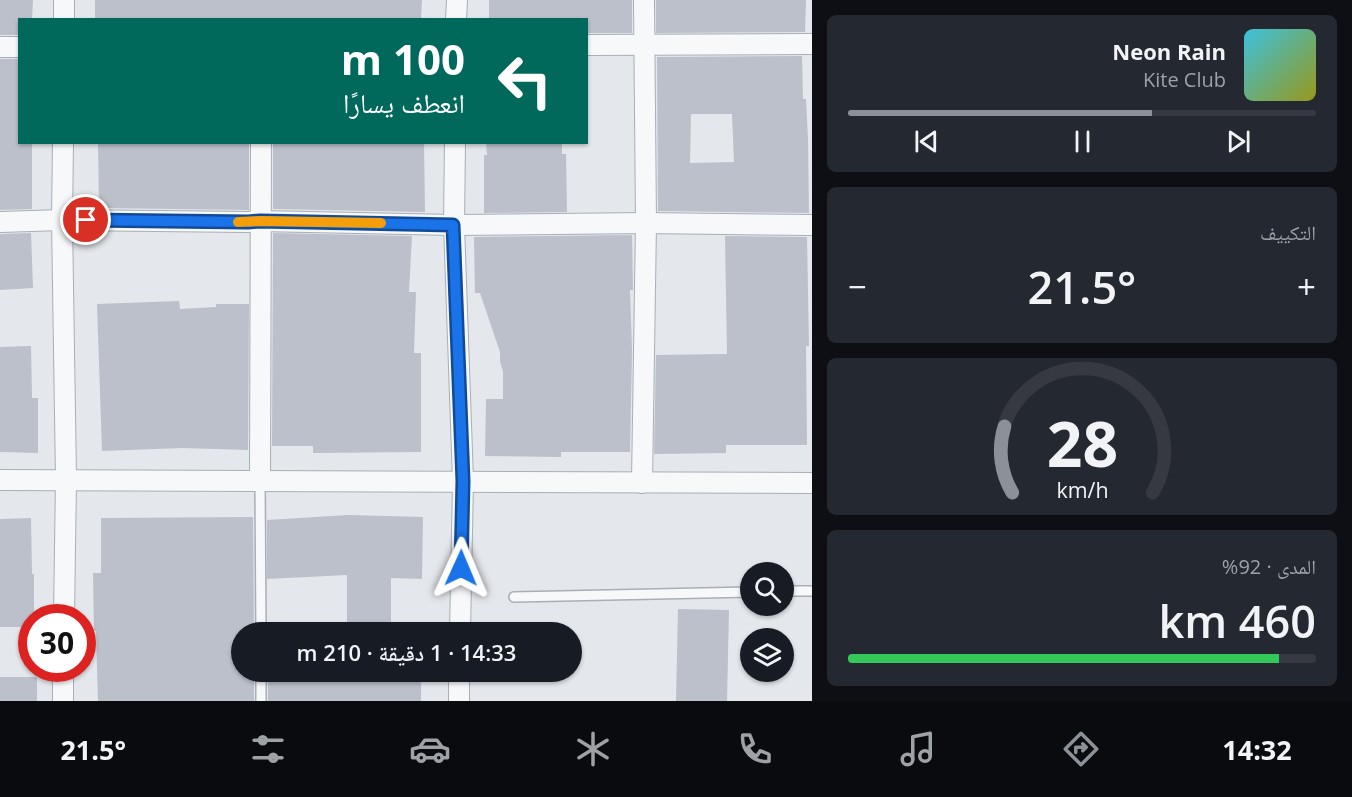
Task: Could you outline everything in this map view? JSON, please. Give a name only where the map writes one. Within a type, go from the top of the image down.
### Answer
[{"type":"street","points":[[64,0],[64,18]]},
{"type":"street","points":[[456,18],[457,0]]},
{"type":"street","points":[[642,483],[646,223],[644,0]]},
{"type":"street","points":[[588,45],[812,44]]},
{"type":"street","points":[[0,47],[18,47]]},
{"type":"street","points":[[63,144],[66,479],[64,604]]},
{"type":"street","points":[[260,481],[261,144]]},
{"type":"street","points":[[455,144],[453,225],[463,481],[460,622]]},
{"type":"street","points":[[0,222],[62,220],[453,225],[646,223],[812,225]]},
{"type":"street","points":[[0,480],[812,483]]},
{"type":"street","points":[[63,682],[63,701]]},
{"type":"street","points":[[459,682],[459,701]]},
{"type":"lane","points":[[260,481],[261,622]]},
{"type":"lane","points":[[794,591],[812,591]]},
{"type":"lane","points":[[514,597],[740,592]]},
{"type":"lane","points":[[261,682],[261,701]]},
{"type":"building","points":[[0,0],[33,0],[32,18],[18,18],[18,35],[0,35]]},
{"type":"building","points":[[95,0],[422,0],[421,18],[95,18]]},
{"type":"building","points":[[489,0],[632,0],[632,33],[588,33],[588,18],[489,18]]},
{"type":"building","points":[[656,0],[806,0],[805,32],[656,33]]},
{"type":"building","points":[[802,56],[803,99],[806,99],[808,139],[809,213],[658,211],[657,57]],"holes":[[[691,114],[732,114],[734,162],[690,163]]]},
{"type":"building","points":[[0,59],[18,59],[18,144],[32,144],[32,209],[0,210]]},
{"type":"building","points":[[98,144],[249,144],[249,210],[99,208]]},
{"type":"building","points":[[273,144],[424,144],[425,212],[273,209]]},
{"type":"building","points":[[486,144],[562,144],[562,154],[566,154],[567,212],[484,213],[484,155],[487,155]]},
{"type":"building","points":[[31,233],[33,288],[0,290],[0,234]]},
{"type":"building","points":[[273,233],[412,236],[409,292],[416,292],[414,353],[421,353],[421,452],[313,453],[313,446],[272,446]]},
{"type":"building","points":[[632,235],[630,452],[561,452],[561,457],[485,456],[486,399],[503,399],[503,372],[500,352],[480,293],[475,293],[474,237]]},
{"type":"building","points":[[725,236],[807,237],[809,346],[806,346],[807,445],[726,445],[726,453],[654,454],[656,355],[727,354]]},
{"type":"building","points":[[179,301],[180,309],[216,307],[216,304],[249,304],[248,450],[182,448],[102,451],[97,304]]},
{"type":"building","points":[[31,346],[32,398],[38,398],[38,453],[0,452],[0,347]]},
{"type":"building","points":[[348,515],[423,517],[422,579],[391,578],[391,622],[347,622],[347,575],[267,579],[267,520]]},
{"type":"building","points":[[253,517],[254,622],[231,622],[231,682],[254,682],[254,701],[98,701],[93,573],[101,573],[101,518]]},
{"type":"building","points":[[31,518],[34,604],[18,604],[18,627],[0,627],[0,519]]},
{"type":"building","points":[[678,609],[729,610],[727,701],[676,701]]},
{"type":"building","points":[[0,677],[18,677],[18,682],[37,682],[37,701],[0,701]]},
{"type":"building","points":[[268,682],[421,682],[421,701],[268,701]]},
{"type":"slow traffic","points":[[238,222],[381,223]]},
{"type":"route","points":[[86,220],[453,225],[463,481],[461,568]]}]
